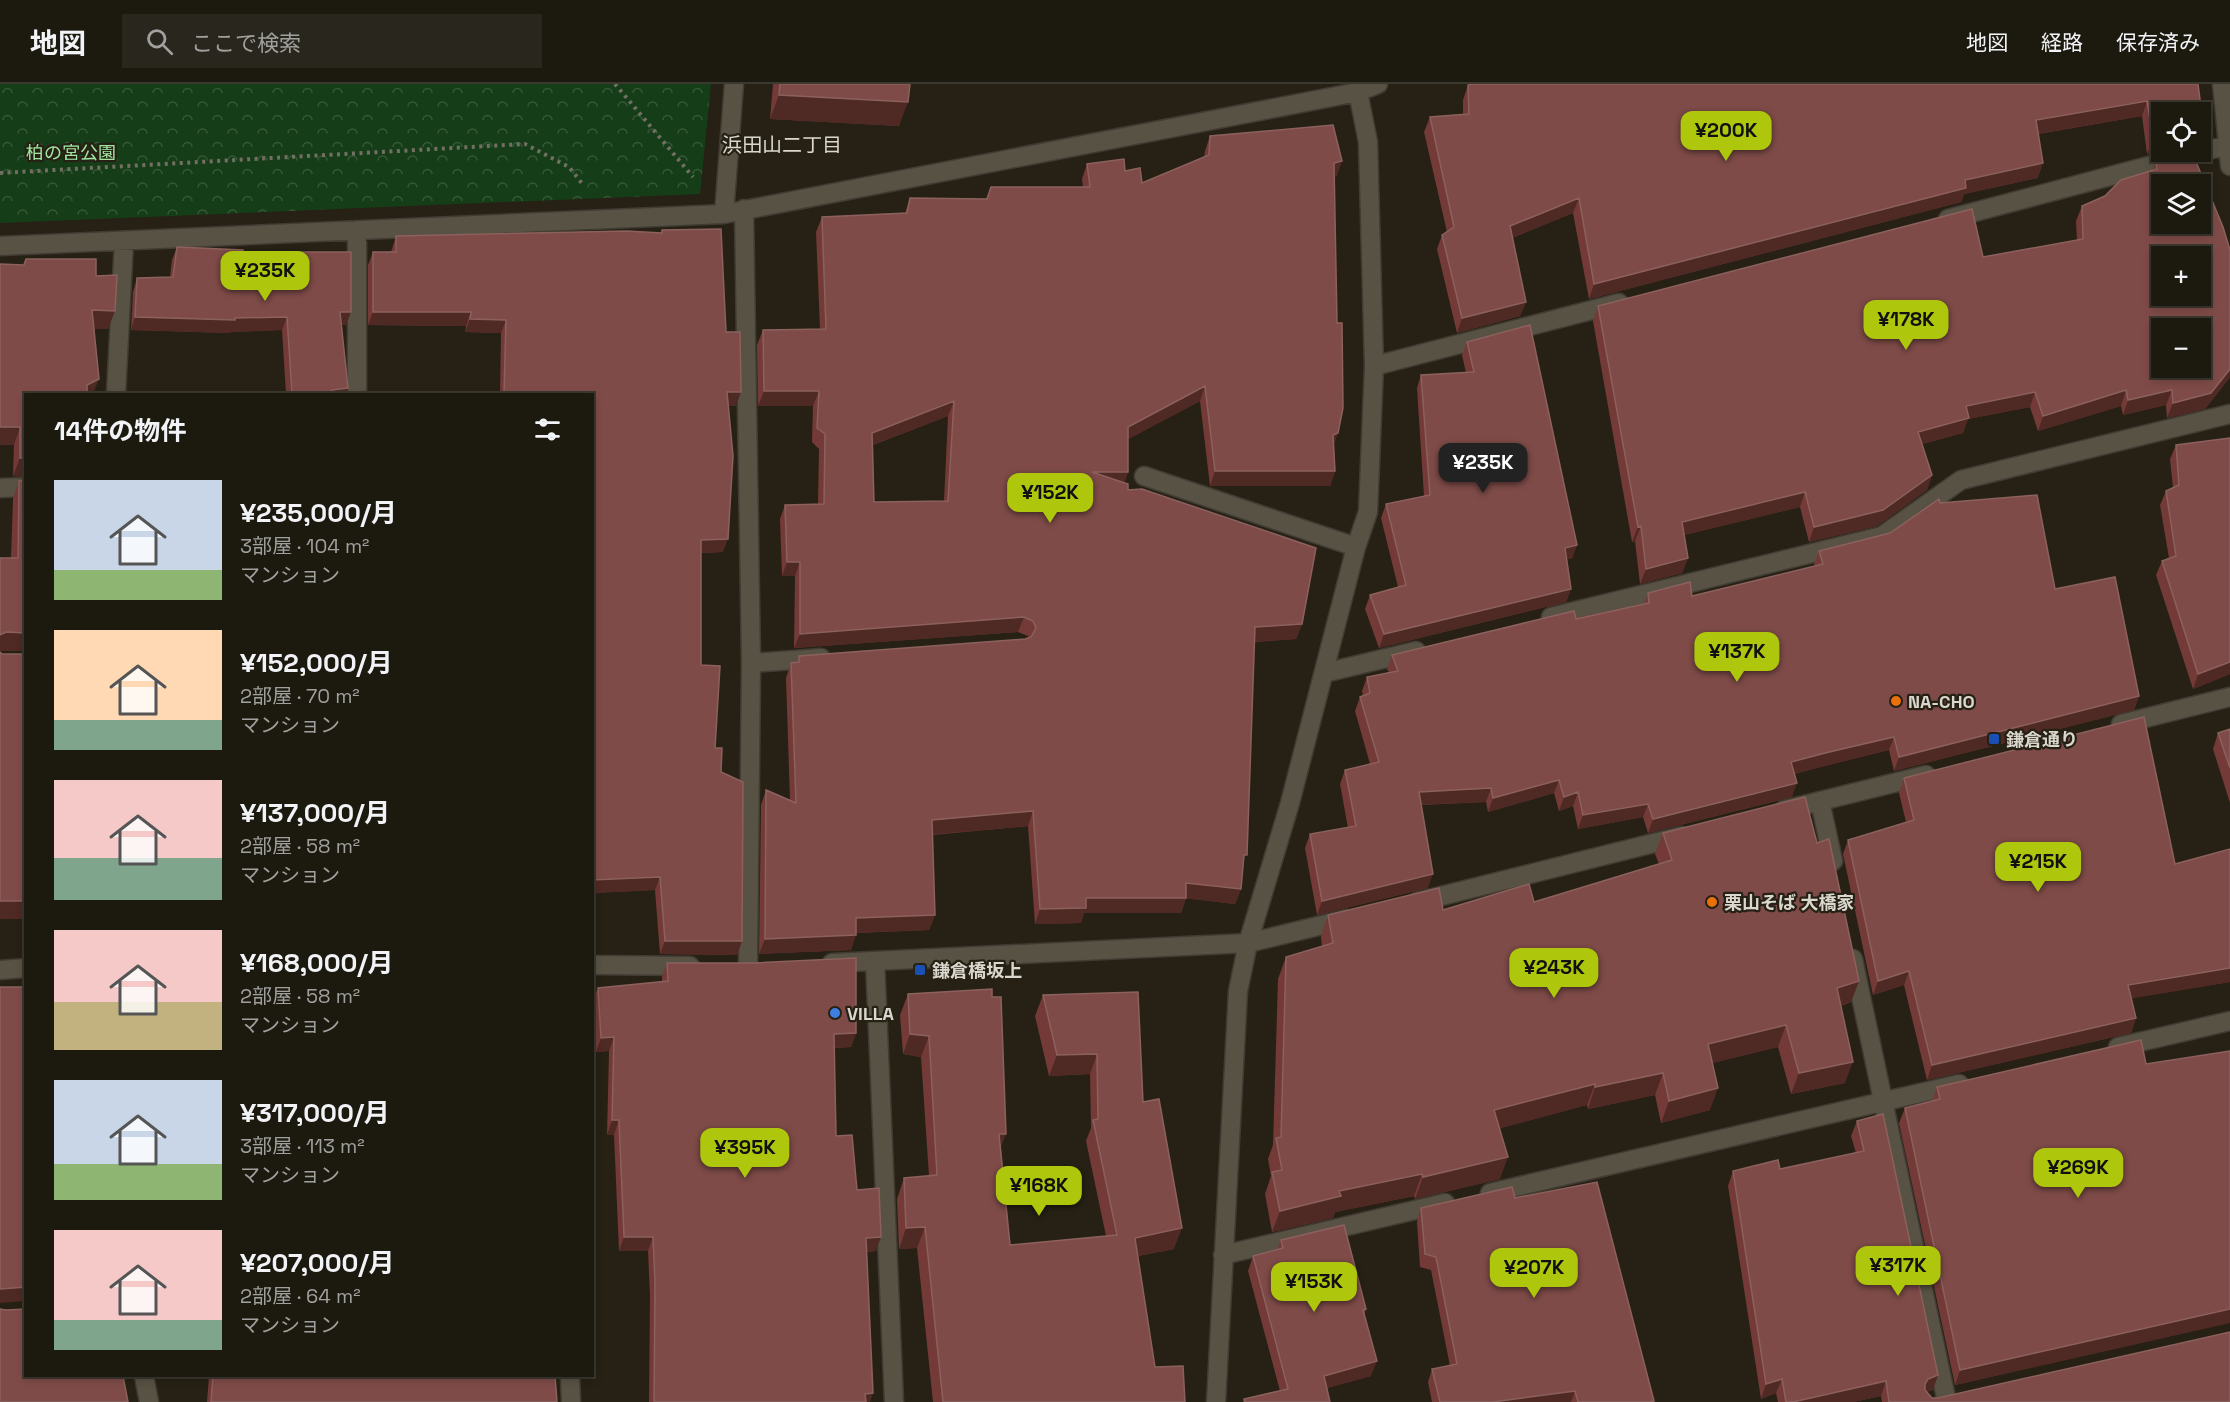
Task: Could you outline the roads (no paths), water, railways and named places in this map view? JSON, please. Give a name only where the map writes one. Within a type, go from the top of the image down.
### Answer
[{"type":"street","points":[[724,214],[734,84]]},
{"type":"street","points":[[0,246],[724,214],[1358,92],[1378,84]]},
{"type":"street","points":[[2222,84],[2230,166]]},
{"type":"street","points":[[1216,1402],[1238,991],[1248,943],[1290,802],[1356,547],[1368,512],[1374,366],[1368,142],[1358,92]]},
{"type":"street","points":[[1930,223],[2228,145]]},
{"type":"street","points":[[744,209],[751,663],[742,966],[771,965]]},
{"type":"street","points":[[357,230],[357,393]]},
{"type":"street","points":[[116,393],[124,241]]},
{"type":"street","points":[[1374,366],[1640,297]]},
{"type":"street","points":[[1533,622],[1882,536],[1961,480],[2230,414]]},
{"type":"street","points":[[1144,476],[1356,547]]},
{"type":"street","points":[[0,488],[24,487]]},
{"type":"street","points":[[1324,673],[1429,648]]},
{"type":"street","points":[[751,663],[844,656]]},
{"type":"street","points":[[2108,727],[2230,697]]},
{"type":"street","points":[[1763,816],[1943,771]]},
{"type":"street","points":[[1820,801],[1837,882]]},
{"type":"street","points":[[1398,907],[1695,833]]},
{"type":"street","points":[[817,963],[1248,943],[1364,915]]},
{"type":"street","points":[[1850,940],[1944,1399]]},
{"type":"street","points":[[875,961],[894,1402]]},
{"type":"street","points":[[594,966],[712,966]]},
{"type":"street","points":[[0,970],[24,969]]},
{"type":"street","points":[[2103,1050],[2230,1021]]},
{"type":"street","points":[[1223,1255],[1976,1080]]},
{"type":"street","points":[[144,1377],[149,1402]]},
{"type":"street","points":[[570,1377],[571,1402]]},
{"type":"place","name":"NA-CHO","points":[[1896,701]]},
{"type":"place","name":"鎌倉通り","points":[[1994,739]]},
{"type":"place","name":"栗山そば 大橋家","points":[[1712,902]]},
{"type":"place","name":"鎌倉橋坂上","points":[[920,970]]},
{"type":"place","name":"VILLA","points":[[835,1013]]},
{"type":"district","name":"浜田山二丁目","points":[[782,145]]},
{"type":"park label","name":"柏の宮公園","points":[[71,152]]}]
